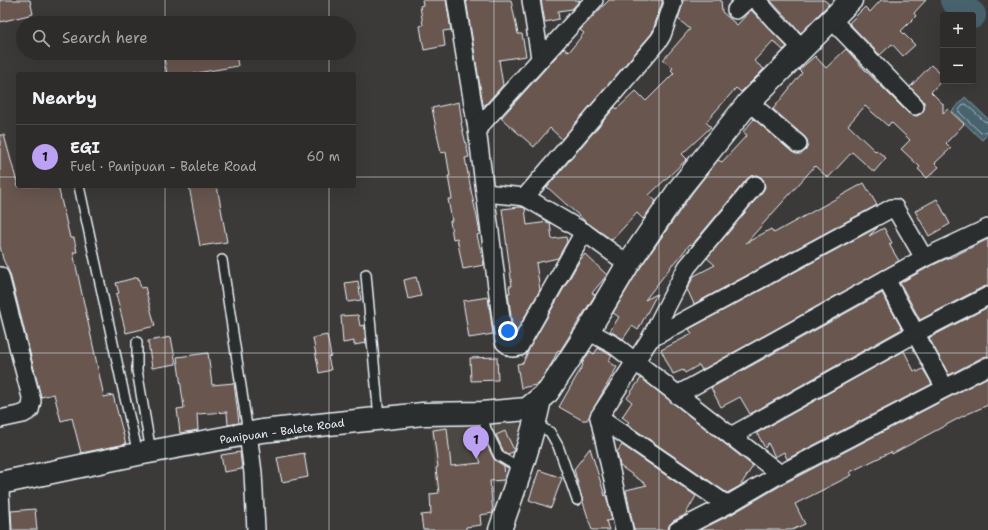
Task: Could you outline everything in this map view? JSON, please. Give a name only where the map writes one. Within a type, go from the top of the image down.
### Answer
[{"type":"main road","points":[[500,530],[535,424],[540,399],[548,392],[588,331],[628,264],[680,188],[749,102],[851,0]]},
{"type":"main road","name":"Panipuan - Balete Road","points":[[0,483],[248,433],[423,414],[482,413],[526,409],[540,399]]},
{"type":"street","points":[[456,0],[477,128],[504,342],[512,348],[519,347],[584,232]]},
{"type":"street","points":[[531,0],[540,58]]},
{"type":"street","points":[[477,128],[594,0]]},
{"type":"street","points":[[525,196],[659,40],[662,35],[672,0]]},
{"type":"street","points":[[754,0],[758,2],[802,48]]},
{"type":"street","points":[[831,19],[915,106]]},
{"type":"street","points":[[749,102],[798,144]]},
{"type":"street","points":[[624,530],[599,416],[650,339],[687,267],[755,184]]},
{"type":"street","points":[[485,193],[525,196],[584,232],[628,264]]},
{"type":"street","points":[[650,339],[892,208],[895,208],[924,258]]},
{"type":"street","points":[[678,395],[924,258],[988,228]]},
{"type":"street","points":[[0,276],[32,401],[30,410],[23,414],[0,419]]},
{"type":"street","points":[[886,279],[945,388]]},
{"type":"street","points":[[731,436],[916,333],[988,296]]},
{"type":"street","points":[[588,331],[614,345],[780,474]]},
{"type":"street","points":[[678,530],[727,505],[780,474],[988,366]]},
{"type":"street","points":[[599,416],[727,505]]},
{"type":"street","points":[[248,433],[253,473],[256,530]]},
{"type":"street","points":[[0,491],[2,530]]},
{"type":"lane","points":[[79,188],[145,453]]},
{"type":"lane","points":[[222,260],[248,433]]},
{"type":"lane","points":[[366,274],[379,418]]},
{"type":"lane","points":[[137,342],[137,370],[145,453]]},
{"type":"lane","points":[[482,413],[486,429],[499,456],[521,469]]},
{"type":"lane","points":[[535,424],[550,432],[558,446],[577,500]]},
{"type":"shaded area","points":[[510,420],[522,426],[526,434],[510,483],[436,486],[431,426]]},
{"type":"water","points":[[965,97],[988,119],[988,134],[982,140],[952,111]]},
{"type":"building","points":[[0,0],[30,0],[33,14],[16,16],[16,18],[0,22]]},
{"type":"building","points":[[422,0],[446,0],[451,30],[443,31],[445,46],[424,50],[420,26],[423,25],[420,6],[423,5]]},
{"type":"building","points":[[466,0],[511,0],[518,34],[522,34],[526,56],[499,60],[503,85],[485,105],[483,105]]},
{"type":"building","points":[[541,0],[580,0],[572,9],[558,11],[559,19],[545,22]]},
{"type":"building","points":[[609,0],[662,0],[652,33],[562,139],[550,128],[534,147],[501,118],[564,48],[569,52],[584,33],[580,30]]},
{"type":"building","points":[[683,0],[721,0],[722,12],[737,25],[751,10],[787,47],[783,50],[773,41],[754,61],[764,69],[741,92],[736,88],[706,122],[711,127],[682,154],[687,159],[649,195],[656,201],[643,219],[637,213],[612,240],[586,222],[547,187],[615,107],[617,109],[636,91],[646,101],[674,73],[671,70],[673,68],[663,60],[690,29],[678,19]]},
{"type":"building","points":[[770,0],[824,0],[829,4],[801,33]]},
{"type":"building","points":[[881,0],[926,0],[914,13],[916,16],[901,31],[915,45],[903,56],[892,44],[880,55],[849,23],[865,7],[870,12]]},
{"type":"building","points":[[846,49],[908,113],[917,116],[922,113],[925,104],[910,87],[931,65],[940,73],[940,82],[931,92],[943,104],[943,113],[948,109],[964,124],[946,143],[951,148],[935,163],[939,167],[927,178],[918,169],[920,167],[901,149],[910,140],[891,122],[888,126],[865,106],[848,125],[875,151],[876,150],[886,158],[874,172],[852,152],[828,178],[815,166],[746,243],[771,229],[774,233],[864,183],[877,205],[694,304],[687,289],[694,276],[715,265],[707,258],[765,187],[764,181],[761,177],[756,175],[751,176],[692,245],[690,244],[674,264],[673,263],[645,300],[657,294],[638,330],[632,326],[623,339],[610,331],[619,317],[613,313],[638,271],[693,192],[718,160],[722,162],[747,135],[743,132],[754,119],[792,152],[801,154],[806,150],[808,145],[805,137],[773,109],[802,73],[799,70],[815,56],[826,68]]},
{"type":"building","points":[[164,60],[237,60],[238,66],[203,72],[167,72]]},
{"type":"building","points":[[459,102],[461,123],[469,157],[465,158],[480,234],[477,235],[484,265],[463,269],[457,238],[453,239],[450,221],[452,221],[448,199],[452,199],[446,152],[441,153],[432,108]]},
{"type":"building","points":[[0,135],[4,135],[16,179],[16,188],[58,188],[70,238],[74,238],[77,252],[73,252],[104,397],[113,395],[126,444],[81,453],[72,418],[61,421],[54,394],[41,397],[10,274],[3,259],[0,246]]},
{"type":"building","points":[[189,188],[217,188],[227,242],[200,246]]},
{"type":"building","points":[[937,199],[950,224],[929,236],[915,211]]},
{"type":"building","points":[[520,207],[525,208],[527,225],[548,222],[550,223],[552,239],[566,237],[567,242],[558,258],[536,263],[540,290],[515,334],[514,330],[513,331],[508,293],[510,293],[509,286],[512,286],[502,209]]},
{"type":"building","points":[[878,227],[869,236],[884,228],[892,243],[889,244],[899,261],[702,370],[699,365],[685,373],[683,370],[673,374],[661,350],[692,334],[689,329]]},
{"type":"building","points":[[988,239],[988,286],[983,287],[920,320],[900,283],[929,267]]},
{"type":"building","points":[[585,254],[607,275],[592,293],[595,295],[560,351],[558,350],[539,384],[521,388],[517,364],[523,363],[530,347],[580,260]]},
{"type":"building","points":[[138,277],[141,288],[145,287],[155,326],[126,333],[116,294],[119,293],[116,283]]},
{"type":"building","points":[[416,277],[421,296],[408,299],[404,280]]},
{"type":"building","points":[[358,281],[361,300],[348,302],[345,283]]},
{"type":"building","points":[[882,293],[902,329],[750,414],[740,397],[721,407],[711,388]]},
{"type":"building","points":[[488,297],[493,334],[469,338],[463,301]]},
{"type":"building","points":[[988,307],[988,356],[983,357],[949,375],[929,338]]},
{"type":"building","points":[[358,315],[360,326],[364,325],[366,343],[354,345],[354,341],[343,343],[341,316]]},
{"type":"building","points":[[327,335],[331,356],[328,357],[331,370],[319,373],[313,338]]},
{"type":"building","points":[[171,337],[176,364],[152,368],[148,341]]},
{"type":"building","points":[[598,348],[612,356],[608,361],[617,367],[587,420],[582,420],[559,407],[590,351],[594,354]]},
{"type":"building","points":[[904,351],[914,371],[916,370],[917,372],[923,369],[932,384],[787,459],[784,452],[775,457],[768,443],[765,448],[757,433]]},
{"type":"building","points":[[208,353],[212,385],[234,383],[239,423],[228,425],[227,412],[197,414],[198,430],[180,433],[177,409],[184,408],[177,357]]},
{"type":"building","points":[[497,357],[498,380],[471,381],[470,358]]},
{"type":"building","points":[[988,377],[988,405],[963,416],[892,454],[891,452],[850,472],[852,475],[795,504],[805,524],[792,530],[700,530],[732,514],[785,483]]},
{"type":"building","points":[[641,378],[753,466],[740,486],[727,493],[627,424],[629,422],[622,417],[632,402],[627,398]]},
{"type":"building","points":[[447,428],[451,466],[481,463],[472,439],[482,435],[494,459],[504,466],[505,477],[504,480],[490,481],[493,513],[480,515],[481,525],[466,527],[466,530],[423,530],[421,515],[431,514],[430,494],[439,493],[436,468],[438,467],[433,430]]},
{"type":"building","points":[[505,431],[514,450],[508,454],[504,452],[496,435]]},
{"type":"building","points":[[622,445],[696,496],[685,515],[673,521],[669,525],[668,530],[634,530],[626,490],[647,485],[620,466],[617,452]]},
{"type":"building","points":[[590,448],[605,496],[606,495],[612,520],[606,521],[609,530],[592,530],[574,469]]},
{"type":"building","points":[[240,452],[242,469],[224,472],[221,455]]},
{"type":"building","points":[[304,453],[308,477],[282,482],[277,458]]},
{"type":"building","points":[[539,470],[562,478],[551,508],[529,500]]},
{"type":"building","points":[[35,509],[37,530],[12,530],[11,511]]},
{"type":"waterway","points":[[954,0],[968,12]]},
{"type":"place","name":"EGI","points":[[476,459]]}]
